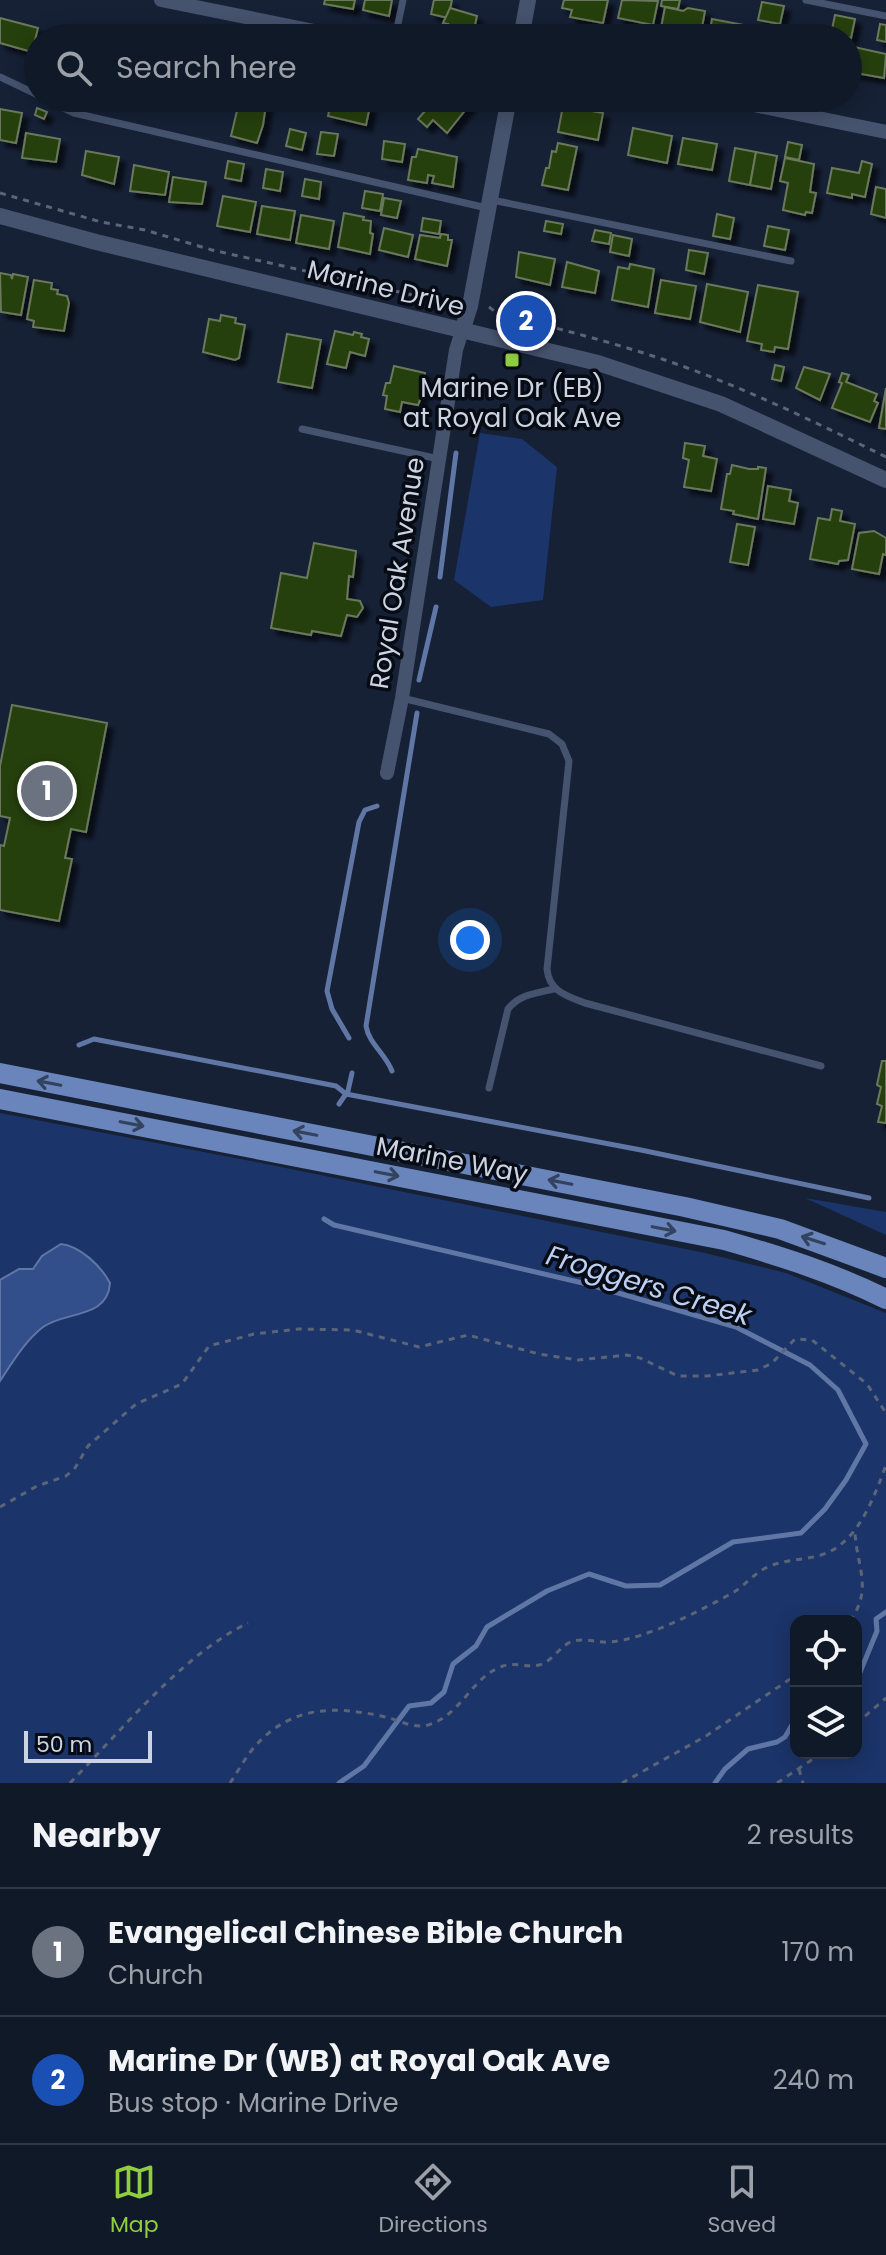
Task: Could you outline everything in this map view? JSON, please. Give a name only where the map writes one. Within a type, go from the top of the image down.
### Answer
[{"type":"main road","name":"Marine Way","points":[[0,1073],[685,1207],[780,1229],[886,1268]]},
{"type":"main road","name":"Marine Way","points":[[0,1099],[724,1240],[847,1280],[886,1299]]},
{"type":"street","points":[[161,0],[280,24]]},
{"type":"street","points":[[524,24],[528,0]]},
{"type":"street","name":"Royal Oak Avenue","points":[[387,773],[402,698],[456,350],[470,306],[506,112]]},
{"type":"street","points":[[788,112],[886,132]]},
{"type":"street","name":"Marine Drive","points":[[0,216],[598,363],[721,404],[886,480]]},
{"type":"lane","points":[[398,24],[403,0]]},
{"type":"lane","points":[[806,0],[886,16]]},
{"type":"lane","points":[[0,77],[24,89]]},
{"type":"lane","points":[[72,112],[489,204],[791,261]]},
{"type":"lane","points":[[302,429],[439,459]]},
{"type":"lane","points":[[402,698],[549,734],[562,744],[569,761],[547,969],[548,981],[554,989],[585,1003],[821,1066]]},
{"type":"lane","points":[[489,1088],[508,1009],[526,995],[554,989]]},
{"type":"path","points":[[0,193],[212,250],[439,301],[441,307]]},
{"type":"path","points":[[0,1507],[37,1486],[66,1476],[75,1468],[88,1446],[136,1404],[182,1384],[209,1346],[254,1334],[299,1329],[353,1330],[419,1347],[468,1335],[539,1354],[578,1360],[627,1355],[678,1376],[758,1370],[776,1359],[790,1342],[799,1338],[812,1340],[867,1384],[886,1413]]},
{"type":"path","points":[[230,1783],[256,1744],[301,1713],[316,1709],[365,1712],[410,1725],[438,1722],[459,1707],[490,1672],[503,1666],[542,1665],[572,1641],[610,1642],[677,1621],[736,1591],[762,1570],[831,1551],[839,1547],[855,1529],[886,1465]]},
{"type":"path","points":[[854,1615],[864,1589],[855,1529]]},
{"type":"path","points":[[70,1783],[152,1698],[197,1658],[248,1623]]},
{"type":"path","points":[[622,1783],[706,1736],[790,1679]]},
{"type":"path","points":[[862,1719],[886,1698]]},
{"type":"path","points":[[777,1783],[813,1759]]},
{"type":"path","points":[[799,1769],[803,1783]]},
{"type":"shaded area","points":[[480,433],[522,439],[557,467],[543,600],[491,607],[454,580]]},
{"type":"shaded area","points":[[0,1113],[705,1253],[786,1273],[886,1313],[886,1783],[0,1783]]},
{"type":"shaded area","points":[[805,1198],[886,1212],[886,1235]]},
{"type":"shaded area","points":[[61,1244],[82,1253],[96,1264],[110,1283],[107,1295],[94,1309],[43,1327],[25,1345],[0,1381],[0,1280],[19,1269],[33,1269],[42,1256]]},
{"type":"building","points":[[325,0],[355,0],[353,9],[324,4]]},
{"type":"building","points":[[365,0],[392,0],[389,16],[363,10]]},
{"type":"building","points":[[434,0],[452,0],[448,18],[431,14]]},
{"type":"building","points":[[564,0],[608,0],[603,23],[570,17],[572,10],[562,8]]},
{"type":"building","points":[[622,0],[658,1],[653,24],[618,18]]},
{"type":"building","points":[[662,0],[680,0],[678,9],[661,6]]},
{"type":"building","points":[[762,2],[784,6],[780,24],[758,20]]},
{"type":"building","points":[[665,7],[705,11],[703,24],[662,24]]},
{"type":"building","points":[[450,8],[477,16],[475,24],[443,23]]},
{"type":"building","points":[[835,15],[855,19],[854,24],[833,24]]},
{"type":"building","points":[[0,18],[24,24],[24,50],[0,43]]},
{"type":"building","points":[[712,19],[738,24],[711,24]]},
{"type":"building","points":[[880,24],[886,25],[886,42],[877,40]]},
{"type":"building","points":[[862,49],[886,54],[884,78],[862,74]]},
{"type":"building","points":[[0,109],[22,113],[16,143],[0,140]]},
{"type":"building","points":[[36,112],[47,112],[44,119],[35,115]]},
{"type":"building","points":[[237,112],[265,112],[257,143],[231,136]]},
{"type":"building","points":[[329,112],[369,112],[366,125],[328,116]]},
{"type":"building","points":[[424,112],[464,112],[447,133],[433,120],[427,127],[418,119]]},
{"type":"building","points":[[562,112],[603,113],[598,140],[558,132]]},
{"type":"building","points":[[633,128],[672,136],[667,163],[628,155]]},
{"type":"building","points":[[290,129],[306,133],[302,150],[286,146]]},
{"type":"building","points":[[321,132],[338,134],[334,156],[317,154]]},
{"type":"building","points":[[26,133],[60,139],[56,162],[22,158]]},
{"type":"building","points":[[683,138],[717,144],[712,170],[678,164]]},
{"type":"building","points":[[384,141],[405,144],[402,162],[382,159]]},
{"type":"building","points":[[788,142],[802,145],[799,160],[785,157]]},
{"type":"building","points":[[558,143],[577,147],[568,190],[542,185],[552,151],[556,152]]},
{"type":"building","points":[[735,148],[756,152],[750,185],[729,181]]},
{"type":"building","points":[[418,149],[457,157],[453,187],[432,183],[434,176],[428,175],[427,183],[408,180],[412,157],[416,157]]},
{"type":"building","points":[[86,151],[119,157],[114,184],[82,175]]},
{"type":"building","points":[[756,152],[777,156],[771,189],[750,185]]},
{"type":"building","points":[[785,158],[814,164],[810,192],[816,193],[812,213],[806,212],[805,215],[783,210],[788,183],[780,181]]},
{"type":"building","points":[[228,161],[244,164],[241,181],[225,178]]},
{"type":"building","points":[[862,161],[872,164],[865,197],[827,193],[832,168],[859,173]]},
{"type":"building","points":[[134,165],[169,172],[165,195],[130,191]]},
{"type":"building","points":[[266,169],[283,172],[280,191],[263,188]]},
{"type":"building","points":[[173,177],[206,182],[202,204],[169,202]]},
{"type":"building","points":[[305,179],[321,182],[319,199],[302,196]]},
{"type":"building","points":[[876,187],[886,189],[886,218],[871,214]]},
{"type":"building","points":[[365,191],[383,194],[380,211],[362,208]]},
{"type":"building","points":[[223,196],[256,202],[250,232],[217,226]]},
{"type":"building","points":[[384,198],[401,201],[397,218],[381,215]]},
{"type":"building","points":[[262,206],[295,211],[290,240],[257,234]]},
{"type":"building","points":[[344,213],[371,221],[370,254],[338,247]]},
{"type":"building","points":[[717,214],[734,218],[730,239],[713,236]]},
{"type":"building","points":[[301,215],[334,221],[329,249],[296,243]]},
{"type":"building","points":[[423,218],[441,221],[439,234],[421,231]]},
{"type":"building","points":[[546,221],[563,224],[561,234],[544,231]]},
{"type":"building","points":[[768,226],[789,230],[785,250],[764,246]]},
{"type":"building","points":[[384,228],[413,235],[408,257],[379,250]]},
{"type":"building","points":[[595,230],[611,233],[609,244],[592,241]]},
{"type":"building","points":[[441,234],[448,235],[448,240],[452,240],[447,266],[415,259],[420,235],[440,238]]},
{"type":"building","points":[[613,235],[632,239],[629,256],[610,252]]},
{"type":"building","points":[[689,250],[708,253],[704,274],[686,270]]},
{"type":"building","points":[[519,252],[555,259],[550,285],[516,277]]},
{"type":"building","points":[[567,262],[599,271],[595,293],[562,287]]},
{"type":"building","points":[[630,264],[654,269],[648,307],[612,300],[618,267],[629,269]]},
{"type":"building","points":[[0,273],[11,275],[12,279],[13,274],[28,277],[21,315],[1,312]]},
{"type":"building","points":[[34,280],[52,283],[51,289],[67,296],[69,303],[64,331],[33,327],[34,321],[27,319]]},
{"type":"building","points":[[661,280],[696,286],[690,319],[655,313]]},
{"type":"building","points":[[707,284],[748,292],[740,332],[700,322]]},
{"type":"building","points":[[758,285],[798,292],[788,349],[775,347],[774,352],[761,350],[762,344],[747,341]]},
{"type":"building","points":[[221,315],[236,318],[235,323],[245,325],[239,358],[235,360],[203,352],[209,319],[220,321]]},
{"type":"building","points":[[335,331],[353,335],[354,332],[369,339],[365,356],[350,352],[346,368],[327,364]]},
{"type":"building","points":[[287,334],[321,340],[312,388],[278,382]]},
{"type":"building","points":[[775,365],[784,367],[781,381],[772,379]]},
{"type":"building","points":[[394,366],[425,373],[423,383],[426,384],[418,405],[402,402],[400,412],[385,409],[387,396],[383,395]]},
{"type":"building","points":[[804,367],[830,374],[820,400],[796,388]]},
{"type":"building","points":[[842,373],[849,375],[846,382],[877,394],[874,401],[878,403],[870,422],[832,408],[842,383],[839,382]]},
{"type":"building","points":[[886,388],[886,429],[879,428]]},
{"type":"building","points":[[685,443],[705,446],[703,456],[717,459],[711,491],[684,487],[689,460],[683,458]]},
{"type":"building","points":[[732,465],[749,469],[766,468],[758,519],[721,509],[727,474],[730,474]]},
{"type":"building","points":[[768,486],[791,490],[789,501],[798,503],[794,524],[763,519]]},
{"type":"building","points":[[832,509],[842,511],[840,521],[855,524],[848,560],[839,561],[838,564],[810,559],[818,518],[830,520]]},
{"type":"building","points":[[737,524],[755,527],[748,565],[730,562]]},
{"type":"building","points":[[874,531],[886,538],[886,555],[883,554],[879,574],[852,569],[859,533]]},
{"type":"building","points":[[314,543],[356,551],[347,599],[360,601],[363,608],[357,617],[347,615],[341,636],[312,631],[311,635],[271,628],[281,573],[307,578]]},
{"type":"building","points":[[12,705],[107,723],[86,832],[71,829],[65,858],[72,859],[59,921],[0,910],[0,845],[4,846],[10,818],[0,816],[0,766]]},
{"type":"building","points":[[882,1061],[886,1061],[886,1123],[878,1122],[882,1106],[877,1104],[881,1087],[877,1085]]},
{"type":"waterway","points":[[440,577],[456,453]]},
{"type":"waterway","points":[[419,680],[436,607]]},
{"type":"waterway","points":[[392,1071],[370,1038],[366,1026],[417,713]]},
{"type":"waterway","points":[[349,1038],[332,1009],[327,991],[359,822],[365,810],[377,806]]},
{"type":"waterway","points":[[79,1045],[94,1039],[336,1086],[346,1094],[641,1150],[869,1198]]},
{"type":"waterway","points":[[339,1104],[348,1091],[352,1073]]},
{"type":"waterway","name":"Froggers Creek","points":[[324,1219],[334,1225],[587,1284],[736,1327],[810,1365],[838,1390],[866,1444],[825,1509],[801,1533],[733,1542],[660,1585],[626,1586],[589,1574],[547,1591],[487,1627],[476,1646],[453,1664],[444,1692],[431,1703],[409,1706],[364,1766],[339,1783]]},
{"type":"waterway","points":[[862,1667],[877,1631],[876,1619],[886,1612]]},
{"type":"waterway","points":[[715,1783],[725,1769],[748,1749],[777,1742],[790,1728]]},
{"type":"place","name":"Marine Dr (WB) at Royal Oak Ave","points":[[526,321]]},
{"type":"place","name":"Marine Dr (EB) at Royal Oak Ave","points":[[512,360]]},
{"type":"place","name":"Evangelical Chinese Bible Church","points":[[47,791]]}]
